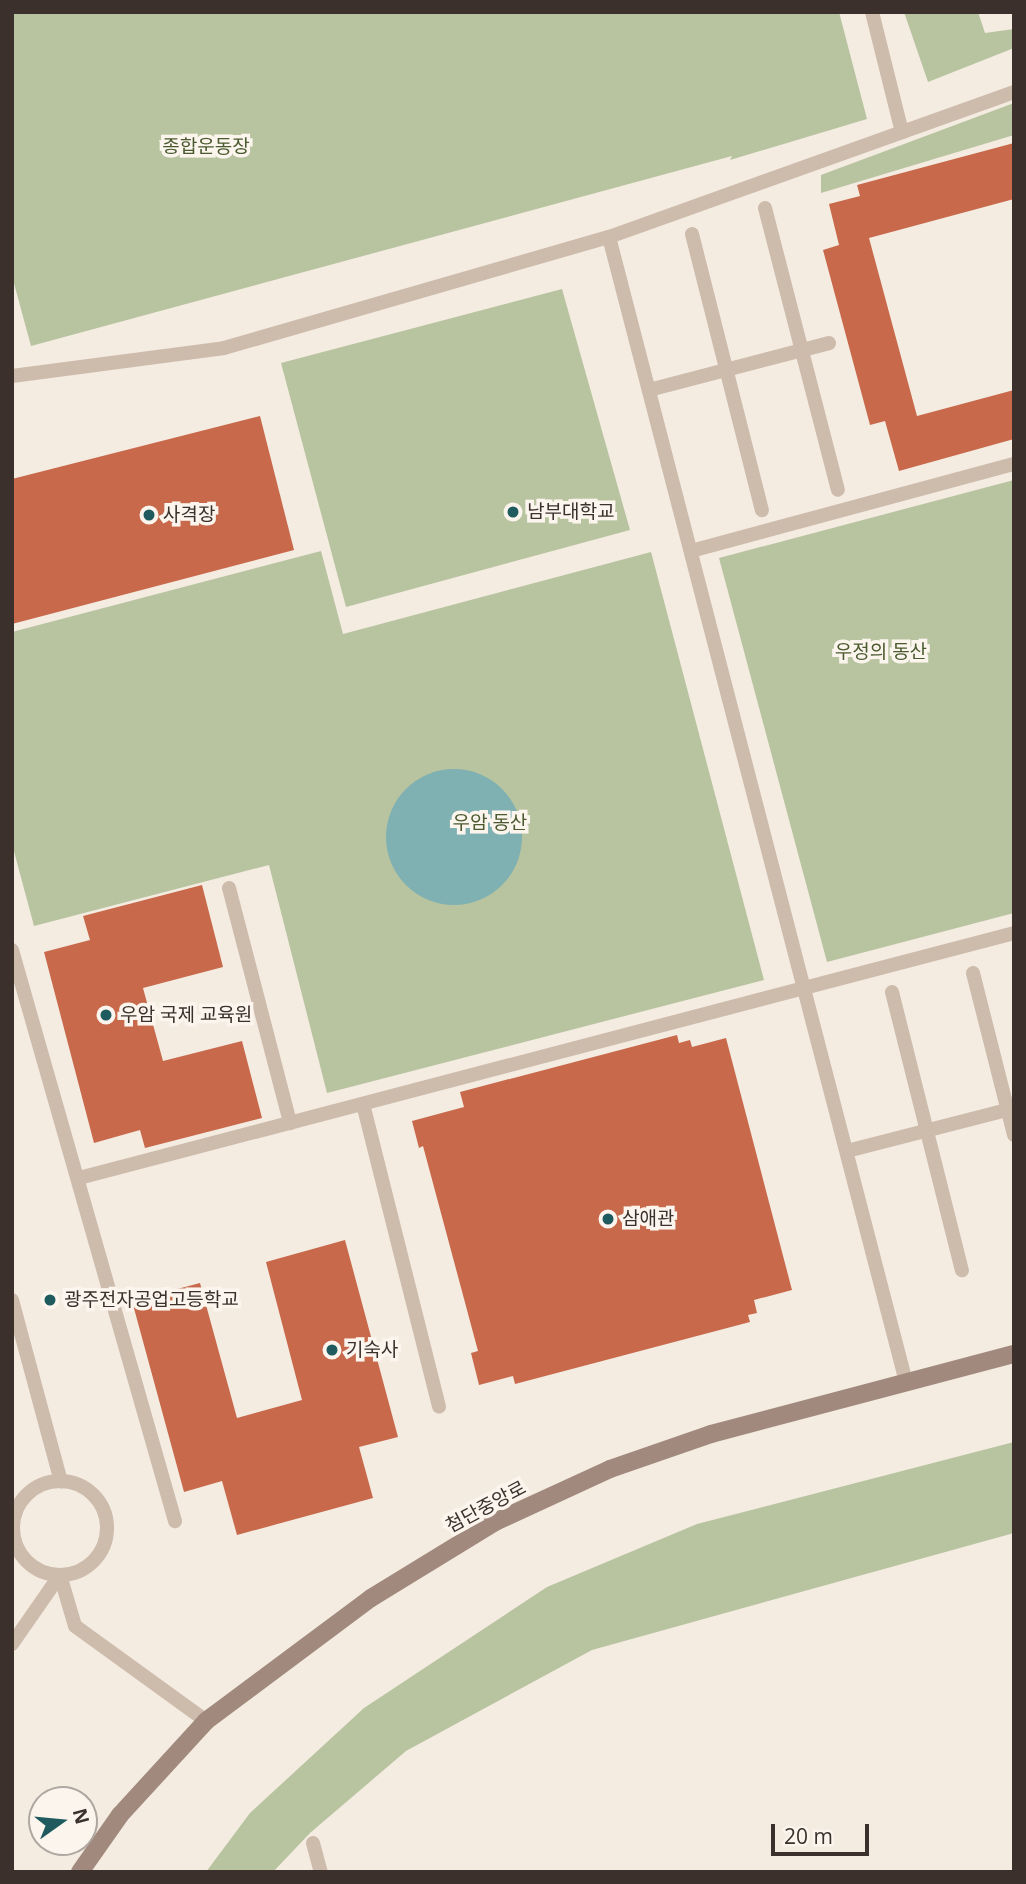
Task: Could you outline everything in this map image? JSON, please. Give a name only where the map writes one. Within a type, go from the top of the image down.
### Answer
[{"type":"street","name":"첨단중앙로","points":[[80,1872],[121,1815],[206,1721],[371,1598],[495,1522],[610,1469],[711,1434],[1014,1354]]},
{"type":"lane","points":[[872,12],[902,132]]},
{"type":"lane","points":[[13,372],[146,362],[224,348],[609,237],[1014,92]]},
{"type":"lane","points":[[765,208],[838,490]]},
{"type":"lane","points":[[692,234],[762,510]]},
{"type":"lane","points":[[609,237],[806,988],[906,1382]]},
{"type":"lane","points":[[649,390],[829,343]]},
{"type":"lane","points":[[691,551],[1014,464]]},
{"type":"lane","points":[[229,888],[290,1123]]},
{"type":"lane","points":[[79,1178],[1014,933]]},
{"type":"lane","points":[[12,950],[175,1521]]},
{"type":"lane","points":[[973,972],[1010,1108],[1014,1135]]},
{"type":"lane","points":[[892,992],[962,1270]]},
{"type":"lane","points":[[363,1104],[439,1407]]},
{"type":"lane","points":[[847,1151],[1010,1108]]},
{"type":"lane","points":[[12,1300],[61,1481]]},
{"type":"lane","points":[[61,1481],[88,1490],[105,1514],[107,1528],[105,1543],[88,1567],[60,1575],[46,1573],[22,1556],[14,1535],[14,1512],[33,1489],[61,1481]]},
{"type":"lane","points":[[60,1575],[75,1626],[206,1721]]},
{"type":"lane","points":[[12,1644],[60,1575]]},
{"type":"lane","points":[[313,1843],[320,1872]]},
{"type":"green space","name":"종합운동장","points":[[12,12],[839,12],[867,119],[730,160],[732,156],[31,346],[12,276]]},
{"type":"green space","points":[[904,12],[978,12],[985,33],[1014,29],[1014,48],[928,82]]},
{"type":"green space","points":[[1014,103],[1014,135],[821,193],[821,175]]},
{"type":"green space","points":[[562,289],[630,530],[346,607],[281,363]]},
{"type":"green space","name":"우정의 동산","points":[[1014,480],[1014,913],[827,962],[719,558]]},
{"type":"green space","name":"우암 동산","points":[[321,551],[343,634],[651,552],[764,980],[327,1093],[269,865],[34,926],[12,844],[12,632]]},
{"type":"green space","points":[[1014,1442],[1014,1533],[592,1650],[406,1751],[310,1833],[273,1872],[206,1872],[250,1813],[364,1708],[547,1587],[697,1524]]},
{"type":"water","points":[[454,769],[480,775],[502,789],[516,811],[522,837],[516,863],[502,885],[480,899],[454,905],[428,899],[406,885],[392,863],[386,837],[392,811],[406,789],[428,775]]},
{"type":"building","points":[[1014,143],[1014,199],[869,238],[917,416],[1014,390],[1014,439],[899,471],[885,421],[870,425],[823,250],[839,245],[829,204],[860,196],[857,185]]},
{"type":"building","name":"사격장","points":[[260,416],[294,550],[12,624],[12,479]]},
{"type":"building","name":"우암 국제 교육원","points":[[202,885],[223,967],[143,988],[163,1061],[242,1041],[262,1118],[145,1148],[140,1130],[94,1143],[44,952],[90,940],[83,916]]},
{"type":"building","name":"삼애관","points":[[677,1035],[679,1043],[690,1040],[692,1047],[726,1038],[792,1290],[754,1300],[757,1313],[748,1315],[750,1322],[515,1384],[513,1376],[479,1385],[471,1353],[478,1351],[423,1146],[419,1148],[412,1121],[464,1107],[460,1092]]},
{"type":"building","name":"기숙사","points":[[345,1240],[398,1437],[359,1447],[373,1498],[237,1535],[222,1481],[184,1492],[132,1301],[200,1283],[237,1418],[302,1400],[266,1262]]},
{"type":"place","name":"남부대학교","points":[[513,512]]},
{"type":"place","name":"사격장","points":[[149,515]]},
{"type":"place","name":"우암 국제 교육원","points":[[106,1015]]},
{"type":"place","name":"삼애관","points":[[608,1219]]},
{"type":"place","name":"광주전자공업고등학교","points":[[50,1300]]},
{"type":"place","name":"기숙사","points":[[332,1350]]}]
